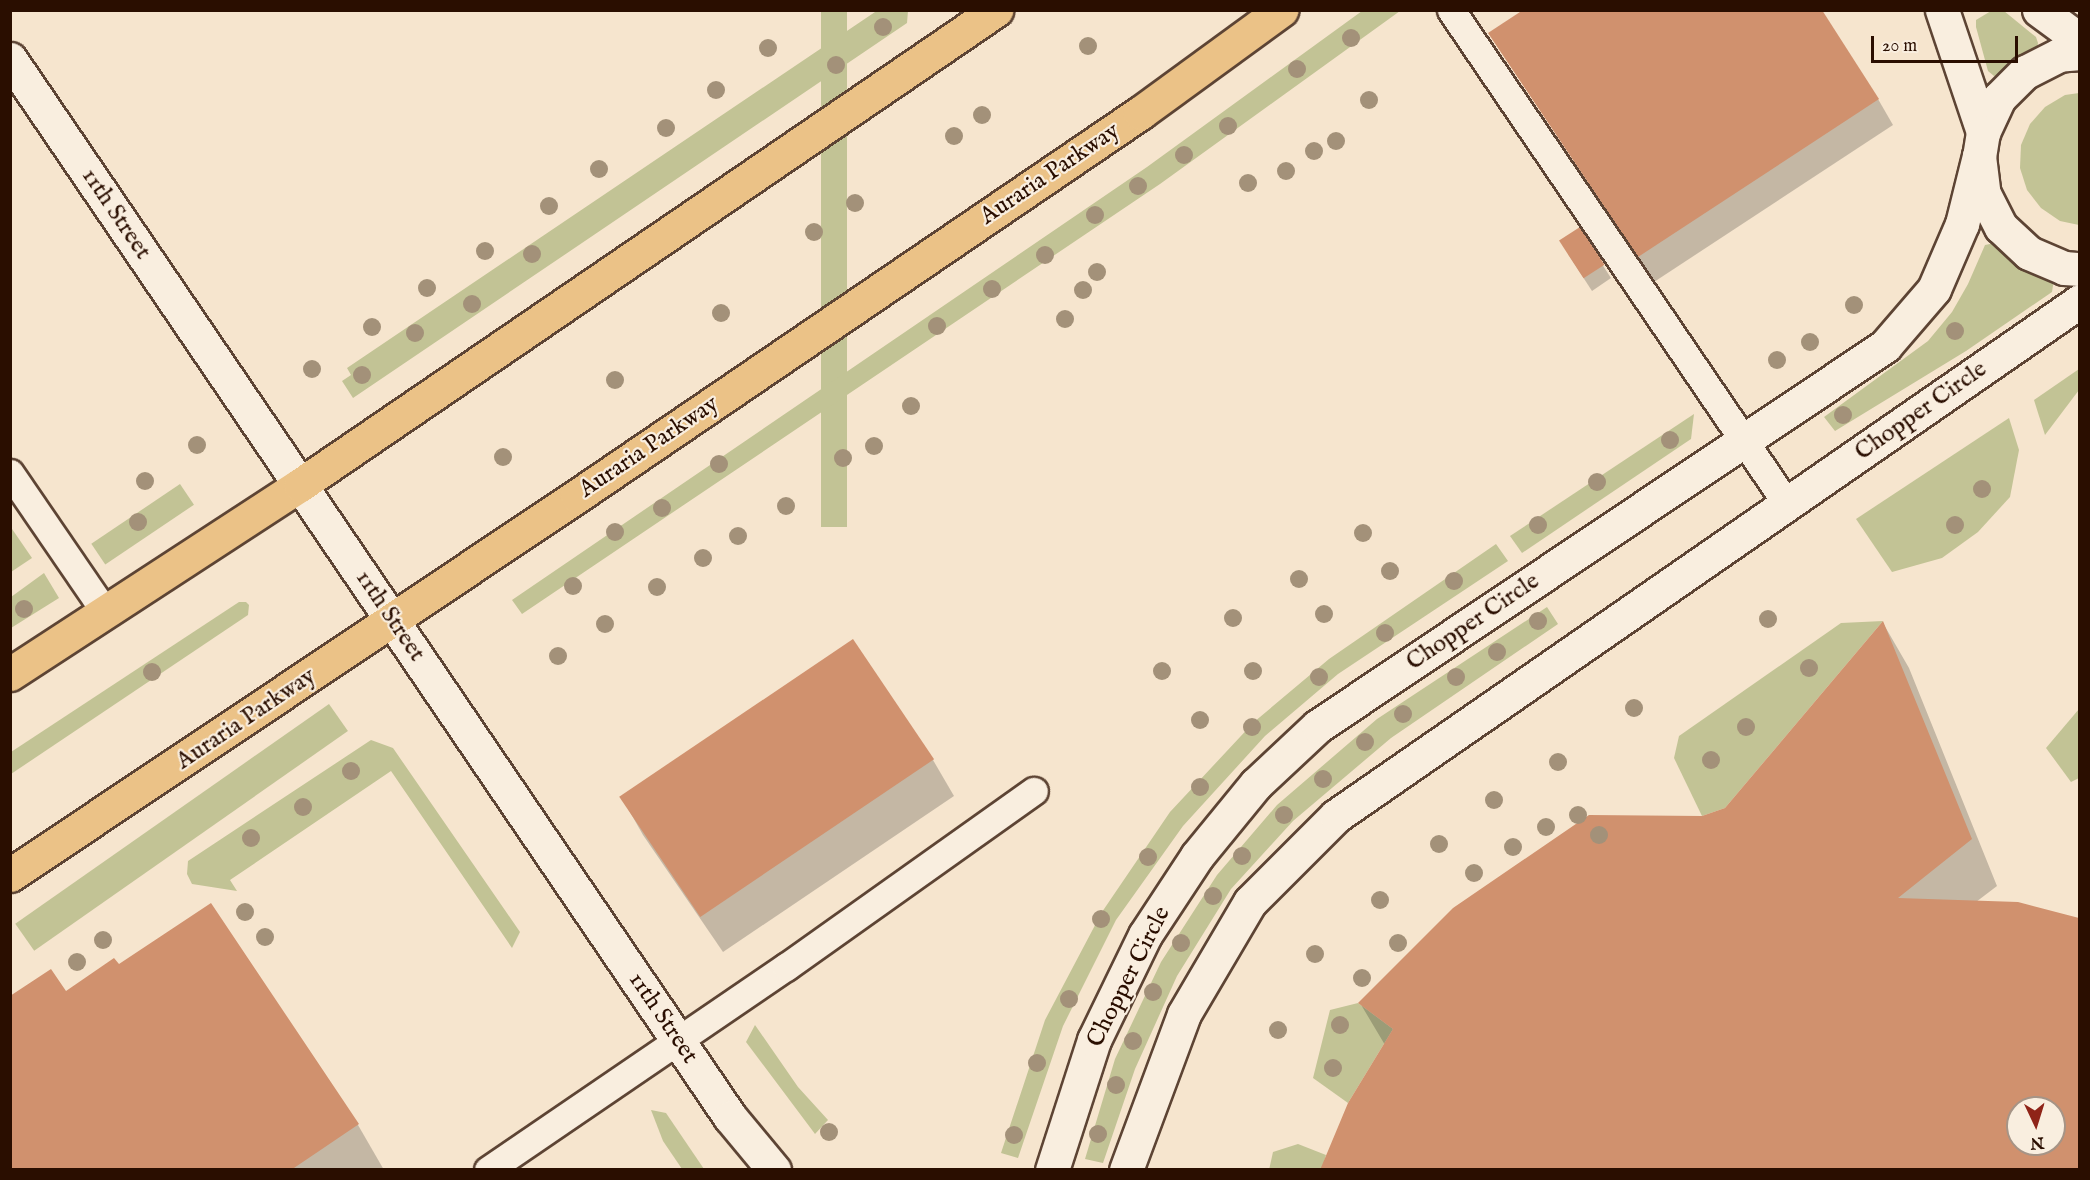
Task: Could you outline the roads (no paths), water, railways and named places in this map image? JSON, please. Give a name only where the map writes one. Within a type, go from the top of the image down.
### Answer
[{"type":"main road","points":[[10,674],[300,485],[996,10]]},
{"type":"main road","name":"Auraria Parkway","points":[[10,875],[393,621],[1140,113],[1281,10]]},
{"type":"street","points":[[1942,10],[1981,144],[1984,194],[2001,227],[2028,253],[2064,268],[2079,269]]},
{"type":"street","points":[[2039,10],[2079,39]]},
{"type":"street","name":"Chopper Circle","points":[[1052,1170],[1094,1040],[1145,935],[1197,856],[1256,784],[1318,726],[1885,346],[1934,289],[1962,224],[1981,144],[1999,98],[2025,72],[2059,55],[2079,53]]},
{"type":"street","name":"11th Street","points":[[10,59],[730,1117],[774,1170]]},
{"type":"street","name":"Chopper Circle","points":[[1126,1170],[1184,1014],[1250,902],[1336,816],[2079,300]]},
{"type":"lane","points":[[1451,10],[1786,504]]},
{"type":"lane","points":[[10,473],[105,612]]},
{"type":"lane","points":[[488,1170],[679,1041],[1034,791]]}]
